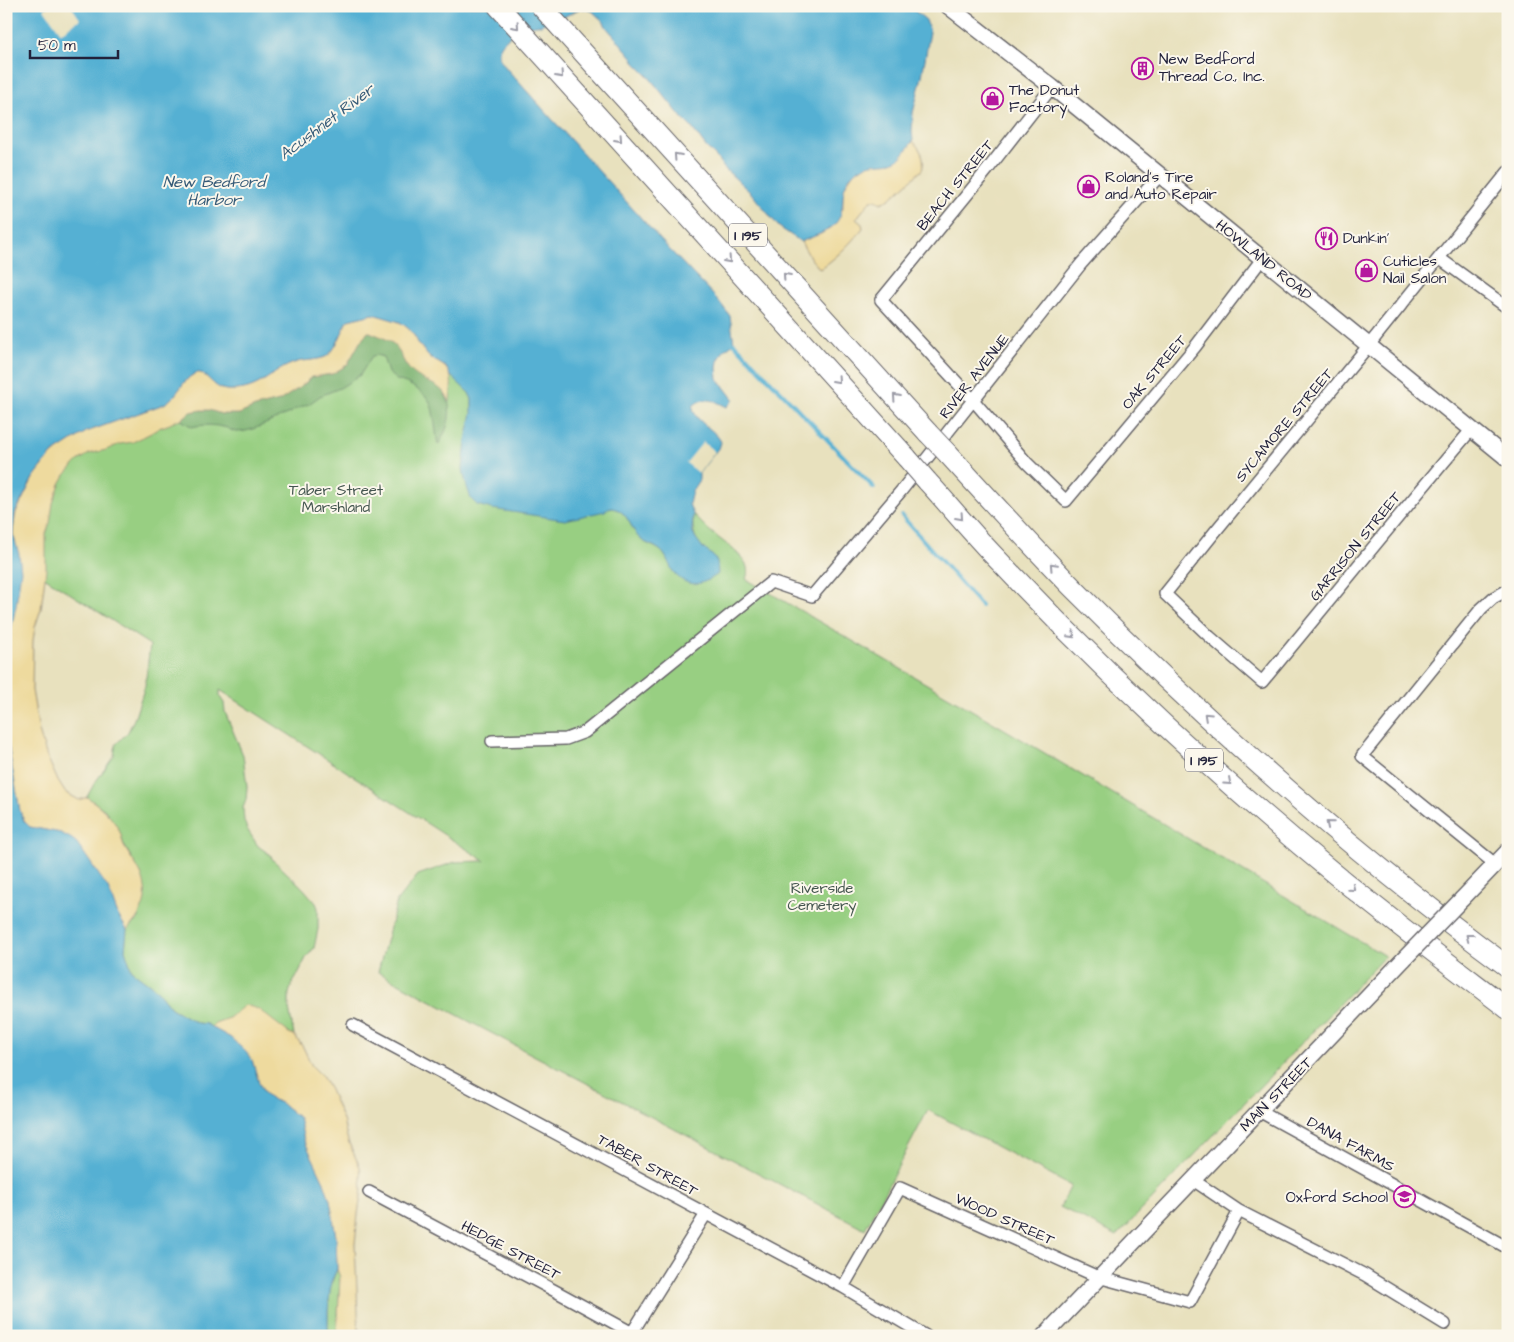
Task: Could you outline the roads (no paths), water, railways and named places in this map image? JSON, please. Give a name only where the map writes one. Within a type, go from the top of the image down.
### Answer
[{"type":"highway","name":"I 195","points":[[498,6],[1000,562],[1054,617],[1120,682],[1203,759],[1330,870],[1402,928],[1508,1008]]},
{"type":"highway","name":"I 195","points":[[541,6],[928,433],[1071,586],[1229,736],[1324,819],[1402,884],[1508,966]]},
{"type":"main road","name":"HOWLAND ROAD","points":[[948,6],[1052,87],[1508,459]]},
{"type":"main road","name":"MAIN STREET","points":[[1044,1336],[1098,1277],[1504,856]]},
{"type":"street","name":"BEACH STREET","points":[[974,401],[881,300],[1052,87]]},
{"type":"street","name":"SYCAMORE STREET","points":[[1262,682],[1210,637],[1165,594],[1507,173]]},
{"type":"street","name":"RIVER AVENUE","points":[[492,742],[566,739],[586,732],[771,582],[812,596],[974,401],[1081,264],[1160,175]]},
{"type":"street","points":[[1439,258],[1508,308]]},
{"type":"street","name":"OAK STREET","points":[[974,401],[1027,463],[1066,502],[1195,347],[1262,259]]},
{"type":"street","name":"GARRISON STREET","points":[[1262,682],[1472,429]]},
{"type":"street","points":[[1504,856],[1362,756],[1482,609],[1493,598],[1508,590]]},
{"type":"street","name":"TABER STREET","points":[[353,1025],[843,1287],[926,1336]]},
{"type":"street","name":"DANA FARMS","points":[[1259,1111],[1508,1248]]},
{"type":"street","points":[[1193,1180],[1239,1211],[1365,1275],[1445,1324]]},
{"type":"street","name":"WOOD STREET","points":[[843,1287],[900,1188],[1098,1277],[1190,1302],[1239,1211]]},
{"type":"street","name":"HEDGE STREET","points":[[369,1192],[559,1293],[633,1335]]},
{"type":"street","points":[[633,1335],[706,1214]]},
{"type":"water","name":"New Bedford Harbor","points":[[6,6],[909,6],[926,20],[930,32],[913,113],[913,141],[898,159],[867,165],[855,172],[845,186],[841,214],[838,221],[821,234],[801,242],[779,227],[751,193],[723,167],[648,76],[635,63],[603,21],[592,11],[581,8],[552,23],[544,23],[522,29],[508,38],[499,49],[500,58],[507,69],[668,248],[718,300],[730,316],[734,343],[724,350],[718,361],[717,368],[718,379],[734,400],[727,407],[710,400],[701,401],[693,406],[694,412],[700,421],[721,442],[699,473],[699,480],[692,491],[689,504],[693,514],[692,530],[703,548],[717,562],[718,574],[707,581],[696,584],[679,578],[662,552],[640,539],[624,515],[615,509],[609,508],[605,511],[565,520],[477,505],[471,499],[463,469],[466,440],[472,413],[472,399],[469,393],[450,375],[446,367],[429,357],[409,329],[400,322],[373,314],[348,320],[339,339],[327,356],[297,362],[279,370],[249,388],[239,390],[228,390],[218,387],[204,374],[197,373],[190,377],[173,397],[164,404],[86,432],[52,454],[33,478],[15,513],[13,534],[19,554],[21,571],[6,652]]},
{"type":"water","points":[[6,734],[20,811],[24,821],[30,827],[61,833],[77,843],[108,888],[118,915],[127,930],[125,950],[132,971],[156,989],[171,1008],[197,1023],[206,1024],[231,1038],[252,1060],[264,1093],[281,1103],[299,1118],[304,1140],[324,1182],[330,1200],[336,1237],[337,1269],[331,1282],[328,1336],[6,1336]]},
{"type":"waterway","points":[[734,343],[874,488]]},
{"type":"waterway","points":[[902,516],[981,606]]},
{"type":"place","name":"New Bedford Thread Co., Inc.","points":[[1143,68]]},
{"type":"place","name":"The Donut Factory","points":[[993,99]]},
{"type":"place","name":"Roland's Tire and Auto Repair","points":[[1089,186]]},
{"type":"place","name":"Dunkin'","points":[[1327,238]]},
{"type":"place","name":"Cuticles Nail Salon","points":[[1367,270]]},
{"type":"place","name":"Oxford School","points":[[1404,1197]]},
{"type":"water label","name":"Acushnet River","points":[[326,121]]},
{"type":"park label","name":"Taber Street Marshland","points":[[336,498]]},
{"type":"park label","name":"Riverside Cemetery","points":[[822,896]]}]
